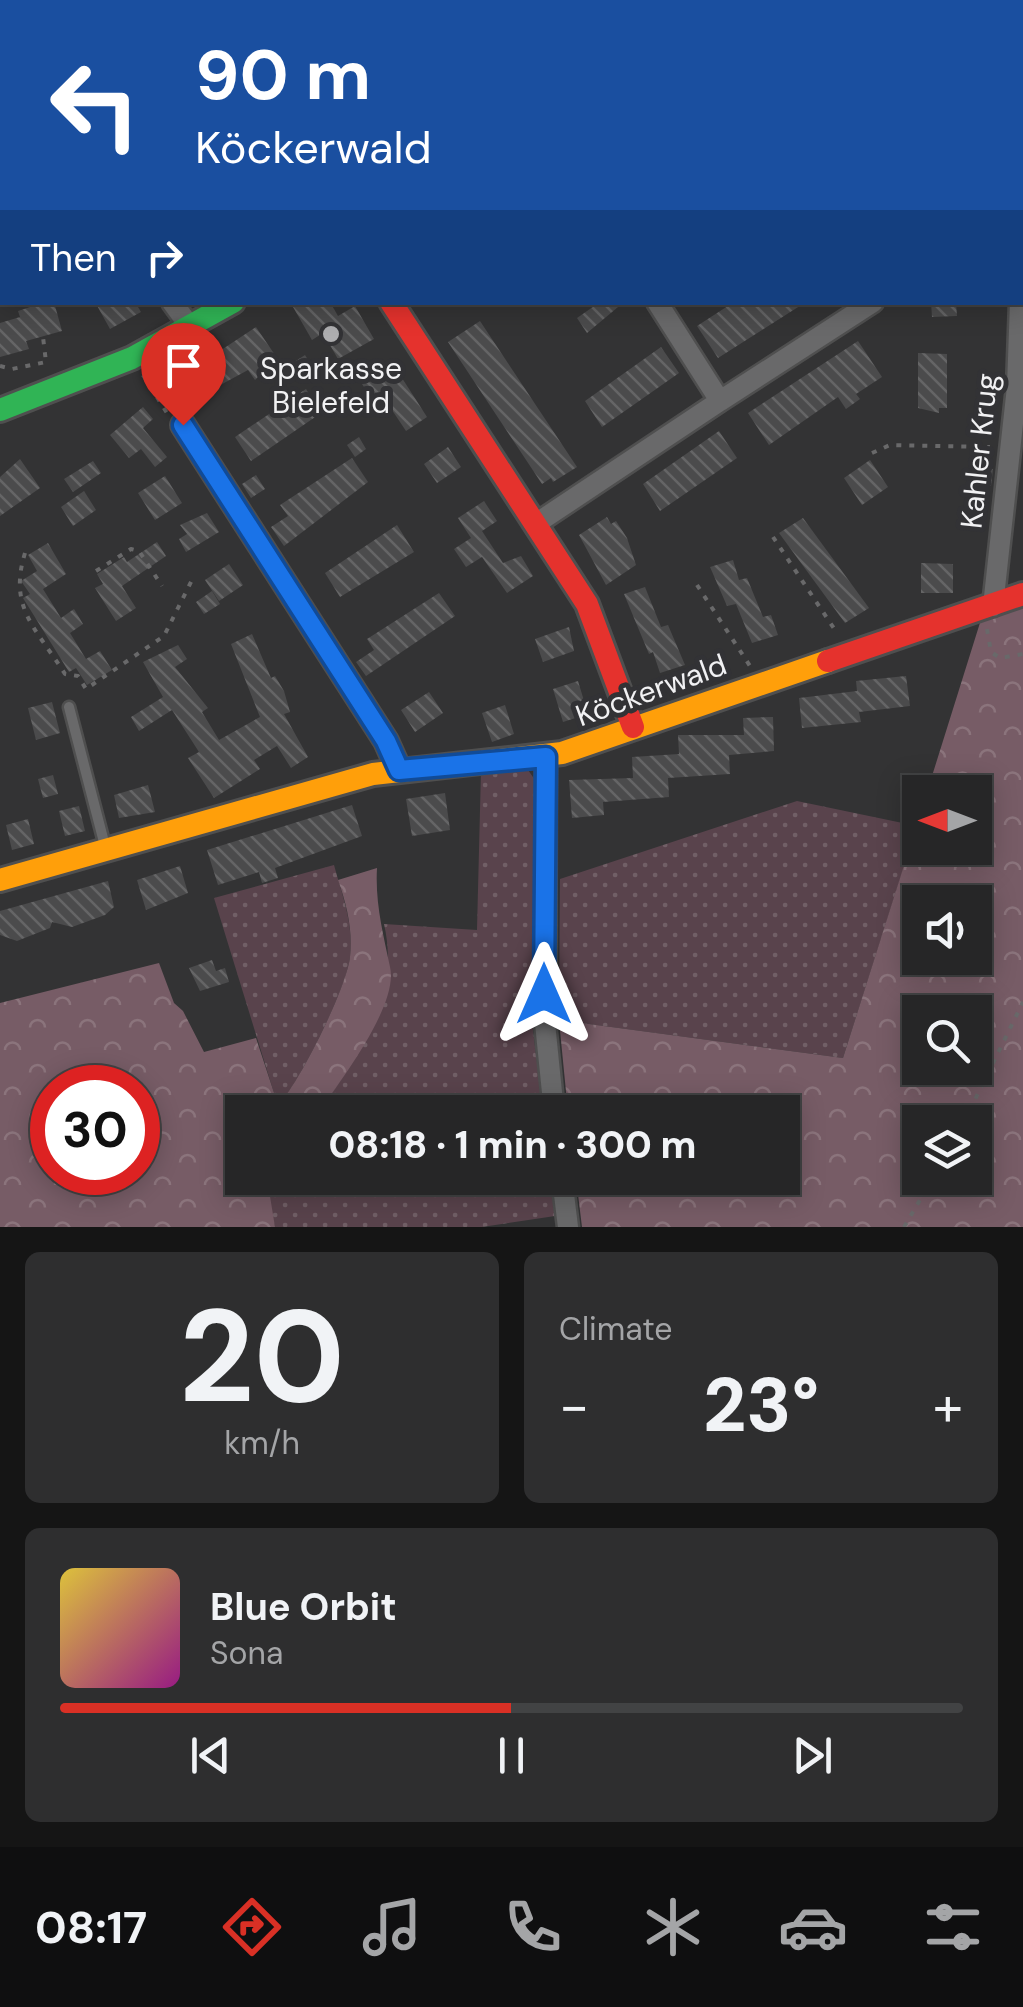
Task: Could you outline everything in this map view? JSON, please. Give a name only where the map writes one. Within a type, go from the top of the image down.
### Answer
[{"type":"street","points":[[174,305],[191,328]]},
{"type":"street","points":[[0,410],[132,358],[228,305]]},
{"type":"street","points":[[394,305],[592,614],[633,726]]},
{"type":"street","points":[[658,305],[720,401]]},
{"type":"street","points":[[537,524],[867,305]]},
{"type":"street","name":"Kahler Krug","points":[[988,608],[1010,449],[1020,305]]},
{"type":"street","points":[[183,425],[386,741],[399,770]]},
{"type":"street","name":"Köckerwald","points":[[0,880],[399,770],[546,757],[1023,594]]},
{"type":"street","points":[[546,757],[545,1022],[552,1095]]},
{"type":"street","points":[[564,1195],[568,1227]]},
{"type":"lane","points":[[69,707],[107,852]]},
{"type":"path","points":[[0,366],[12,369],[46,362],[43,337]]},
{"type":"path","points":[[132,358],[173,424],[183,425]]},
{"type":"path","points":[[872,453],[890,445],[1010,449]]},
{"type":"path","points":[[772,537],[850,654]]},
{"type":"path","points":[[96,571],[132,549],[139,550],[162,586]]},
{"type":"path","points":[[25,553],[16,583],[19,600],[65,674],[78,676],[86,689],[164,636],[192,580]]},
{"type":"path","points":[[697,585],[761,682]]},
{"type":"path","points":[[988,608],[991,652],[1000,658],[1023,654]]},
{"type":"path","points":[[972,1105],[1023,1002]]},
{"type":"path","points":[[904,1227],[922,1195]]},
{"type":"shaded area","points":[[528,770],[535,780],[532,1022],[541,1095],[330,1095],[361,1046],[381,1000],[388,950],[384,924],[477,930],[481,771]]},
{"type":"shaded area","points":[[797,801],[902,823],[905,865],[843,1058],[559,1020],[560,879]]},
{"type":"shaded area","points":[[334,865],[350,933],[350,957],[321,1034],[286,1095],[275,1095],[214,898]]},
{"type":"shaded area","points":[[267,1195],[553,1195],[555,1216],[482,1227],[275,1227]]},
{"type":"green space","points":[[1023,595],[1023,1227],[582,1227],[578,1195],[800,1195],[800,1095],[566,1095],[559,1020],[843,1058],[904,865],[992,865],[992,775],[932,775],[984,610]]},
{"type":"green space","points":[[377,868],[378,906],[390,967],[386,1001],[366,1042],[331,1095],[286,1095],[309,1057],[347,971],[351,947],[347,908],[338,880]]},
{"type":"green space","points":[[159,963],[174,1003],[183,1011],[204,1052],[256,1038],[275,1095],[225,1095],[225,1195],[270,1195],[275,1227],[0,1227],[0,1003]]},
{"type":"building","points":[[36,305],[55,305],[62,331],[26,341],[29,349],[0,357],[0,323],[20,317],[18,311]]},
{"type":"building","points":[[97,305],[137,305],[141,312],[110,329]]},
{"type":"building","points":[[332,305],[338,316],[355,306],[374,339],[338,359],[323,333],[312,340],[293,307]]},
{"type":"building","points":[[596,305],[620,305],[587,333],[577,318]]},
{"type":"building","points":[[729,305],[801,305],[718,358],[697,326]]},
{"type":"building","points":[[931,305],[956,305],[957,316],[932,317]]},
{"type":"building","points":[[480,321],[577,467],[553,482],[551,478],[542,484],[448,342]]},
{"type":"building","points":[[256,327],[277,358],[255,380],[248,370],[202,395],[188,372]]},
{"type":"building","points":[[858,341],[882,377],[856,394],[860,399],[846,409],[838,397],[769,445],[748,413]]},
{"type":"building","points":[[661,347],[679,373],[602,427],[585,401]]},
{"type":"building","points":[[918,353],[947,354],[947,408],[939,408],[939,413],[918,408]]},
{"type":"building","points":[[305,355],[313,368],[290,382],[282,370]]},
{"type":"building","points":[[393,364],[427,417],[406,431],[382,395],[373,401],[362,384]]},
{"type":"building","points":[[306,389],[321,413],[251,461],[235,437]]},
{"type":"building","points":[[143,407],[153,419],[143,428],[167,457],[155,467],[141,449],[129,458],[110,435]]},
{"type":"building","points":[[719,431],[737,458],[660,511],[643,484]]},
{"type":"building","points":[[359,437],[366,449],[355,457],[347,445]]},
{"type":"building","points":[[448,447],[461,467],[437,483],[424,464]]},
{"type":"building","points":[[352,458],[368,482],[284,546],[271,527],[288,516],[280,505]]},
{"type":"building","points":[[20,459],[40,488],[0,516],[0,477]]},
{"type":"building","points":[[870,460],[888,487],[862,505],[844,478]]},
{"type":"building","points":[[93,461],[101,473],[73,492],[64,479]]},
{"type":"building","points":[[976,467],[993,469],[991,486],[974,484]]},
{"type":"building","points":[[256,475],[265,489],[251,498],[242,484]]},
{"type":"building","points":[[165,476],[182,503],[155,520],[138,493]]},
{"type":"building","points":[[84,491],[96,510],[73,526],[61,507]]},
{"type":"building","points":[[484,501],[497,521],[482,531],[503,563],[521,556],[533,576],[507,593],[482,557],[466,567],[454,549],[471,538],[458,518]]},
{"type":"building","points":[[207,513],[219,532],[186,552],[179,539],[187,534],[180,525]]},
{"type":"building","points":[[607,517],[611,524],[616,521],[627,538],[636,565],[606,585],[579,535]]},
{"type":"building","points":[[803,518],[869,608],[845,623],[779,533]]},
{"type":"building","points":[[397,525],[414,552],[340,597],[325,573]]},
{"type":"building","points":[[157,542],[166,556],[122,586],[136,608],[116,621],[95,588],[103,584],[97,574],[124,557],[127,562]]},
{"type":"building","points":[[48,543],[66,574],[43,589],[61,618],[74,609],[83,624],[70,633],[86,659],[100,651],[112,670],[87,685],[76,668],[69,672],[23,598],[30,594],[21,581],[37,571],[28,555]]},
{"type":"building","points":[[733,560],[739,580],[747,578],[763,617],[771,615],[778,635],[752,643],[736,604],[727,606],[710,567]]},
{"type":"building","points":[[921,563],[953,564],[953,593],[921,593]]},
{"type":"building","points":[[229,564],[243,585],[219,601],[205,580]]},
{"type":"building","points":[[645,587],[661,627],[668,625],[685,665],[660,673],[653,652],[649,654],[624,594]]},
{"type":"building","points":[[212,591],[220,604],[204,614],[196,602]]},
{"type":"building","points":[[439,593],[455,616],[366,676],[356,662],[374,650],[367,639]]},
{"type":"building","points":[[569,627],[574,651],[543,662],[535,639]]},
{"type":"building","points":[[252,634],[271,678],[275,676],[284,691],[290,712],[284,714],[308,757],[291,768],[277,746],[254,760],[260,769],[214,798],[188,758],[199,752],[172,710],[139,731],[131,717],[163,697],[143,662],[178,645],[187,659],[175,667],[208,708],[202,712],[219,740],[260,717],[231,644]]},
{"type":"building","points":[[906,676],[910,706],[859,712],[861,722],[802,728],[799,698],[857,691],[856,681]]},
{"type":"building","points":[[578,681],[588,714],[563,722],[553,689]]},
{"type":"building","points":[[429,692],[443,713],[415,732],[401,710]]},
{"type":"building","points":[[52,702],[60,733],[36,740],[28,708]]},
{"type":"building","points":[[505,705],[514,734],[492,742],[482,713]]},
{"type":"building","points":[[773,717],[774,751],[729,755],[730,774],[668,778],[669,797],[603,802],[604,815],[572,818],[569,780],[633,778],[632,757],[679,754],[678,735],[744,735],[743,718]]},
{"type":"building","points":[[53,775],[58,794],[43,798],[38,779]]},
{"type":"building","points":[[148,785],[155,812],[119,818],[114,795]]},
{"type":"building","points":[[445,793],[450,830],[412,836],[406,799]]},
{"type":"building","points":[[352,805],[362,836],[275,868],[278,878],[262,883],[259,872],[218,885],[207,850]]},
{"type":"building","points":[[79,806],[85,831],[65,836],[59,811]]},
{"type":"building","points":[[28,819],[34,844],[12,850],[6,825]]},
{"type":"building","points":[[180,866],[188,893],[146,910],[137,880]]},
{"type":"building","points":[[108,881],[114,907],[105,915],[72,927],[52,922],[50,928],[17,941],[0,935],[0,911]]},
{"type":"building","points":[[212,960],[216,971],[225,968],[229,982],[200,991],[189,968]]},
{"type":"traffic: fast","points":[[0,410],[132,358],[228,305]]},
{"type":"traffic: slow","points":[[0,880],[373,774],[562,753],[828,661]]},
{"type":"traffic: jam","points":[[393,305],[587,604],[633,727]]},
{"type":"traffic: jam","points":[[183,425],[386,741],[399,770]]},
{"type":"traffic: jam","points":[[828,661],[1023,594]]},
{"type":"place","name":"Sparkasse Bielefeld","points":[[331,334]]},
{"type":"route","points":[[183,425],[386,741],[399,770],[546,757],[544,994]]}]
